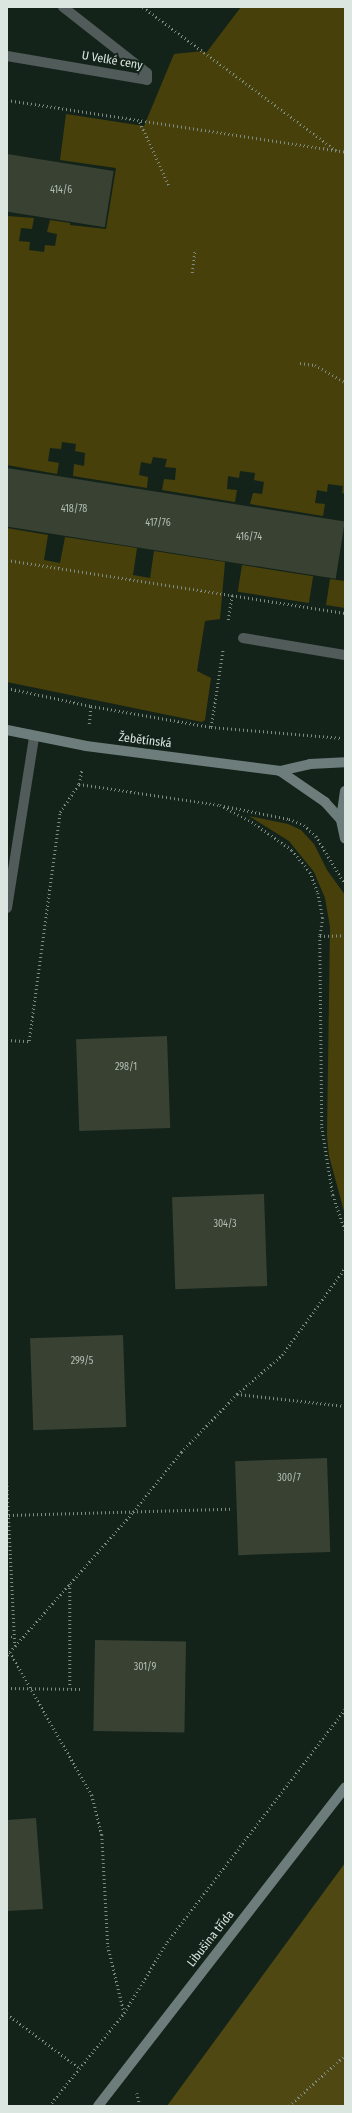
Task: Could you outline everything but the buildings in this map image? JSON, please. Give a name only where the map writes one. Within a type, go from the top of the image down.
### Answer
[{"type":"street","name":"U Velké ceny","points":[[7,56],[147,80],[147,73],[63,7]]},
{"type":"street","points":[[243,638],[345,655]]},
{"type":"street","name":"Žebětínská","points":[[7,730],[34,737],[86,746],[280,771],[310,764],[345,762]]},
{"type":"street","points":[[7,908],[9,885],[34,737]]},
{"type":"street","name":"Žebětínská","points":[[280,771],[325,802],[341,820]]},
{"type":"street","points":[[345,791],[341,820],[345,839]]},
{"type":"street","name":"Libušina třída","points":[[98,2106],[345,1788]]},
{"type":"path","points":[[144,7],[339,152]]},
{"type":"path","points":[[7,100],[140,122],[345,152]]},
{"type":"path","points":[[140,122],[169,185]]},
{"type":"path","points":[[192,273],[195,248]]},
{"type":"path","points":[[300,363],[314,366],[345,382]]},
{"type":"path","points":[[7,560],[345,613]]},
{"type":"path","points":[[227,626],[232,595]]},
{"type":"path","points":[[211,727],[224,642]]},
{"type":"path","points":[[7,688],[91,706],[211,727],[345,738]]},
{"type":"path","points":[[7,1040],[29,1041],[60,812],[79,784],[220,805],[289,819],[304,825],[316,836],[345,884]]},
{"type":"path","points":[[220,805],[275,837],[292,850],[310,872],[318,893],[323,918],[320,936],[322,1127],[333,1195],[345,1230]]},
{"type":"path","points":[[320,936],[345,935]]},
{"type":"path","points":[[7,1655],[133,1512],[181,1452],[237,1394],[282,1355],[345,1268]]},
{"type":"path","points":[[237,1394],[345,1406]]},
{"type":"path","points":[[7,1482],[14,1647]]},
{"type":"path","points":[[8,1515],[230,1508]]},
{"type":"path","points":[[70,1584],[70,1688]]},
{"type":"path","points":[[7,1637],[14,1637]]},
{"type":"path","points":[[10,1652],[92,1795],[102,1835],[108,1946],[124,2013]]},
{"type":"path","points":[[7,1688],[81,1689]]},
{"type":"path","points":[[48,2106],[78,2067],[124,2013],[167,1942],[345,1709]]},
{"type":"path","points":[[7,2014],[78,2067]]},
{"type":"path","points":[[289,2106],[345,2055]]},
{"type":"shaded area","points":[[241,7],[345,7],[345,494],[342,493],[343,486],[328,484],[327,492],[317,490],[315,503],[325,504],[323,516],[250,504],[253,493],[262,494],[264,482],[254,480],[255,473],[240,471],[239,478],[228,476],[227,489],[237,490],[235,502],[162,490],[164,479],[175,480],[176,468],[165,467],[167,459],[153,457],[151,464],[141,462],[139,475],[148,477],[147,488],[73,476],[74,464],[84,466],[85,453],[75,451],[76,444],[62,442],[61,449],[50,448],[48,461],[59,463],[57,474],[7,465],[7,216],[34,218],[32,229],[21,228],[19,241],[30,242],[29,250],[44,252],[45,245],[55,246],[57,234],[47,232],[50,220],[70,223],[70,225],[106,229],[116,168],[60,160],[66,114],[144,126],[174,54],[203,51],[206,53]]},
{"type":"shaded area","points":[[7,528],[48,535],[44,560],[60,563],[65,537],[137,548],[133,575],[150,578],[154,551],[225,562],[220,619],[205,621],[197,671],[211,678],[205,720],[202,722],[7,682]]},
{"type":"shaded area","points":[[242,565],[313,576],[309,603],[238,592]]},
{"type":"shaded area","points":[[330,579],[345,581],[345,608],[326,605]]},
{"type":"shaded area","points":[[249,816],[288,824],[301,830],[314,844],[327,870],[345,895],[345,1215],[329,1156],[327,1136],[330,927],[325,898],[314,872],[289,841]]},
{"type":"shaded area","points":[[345,1863],[345,2106],[167,2106],[260,1979]]}]
